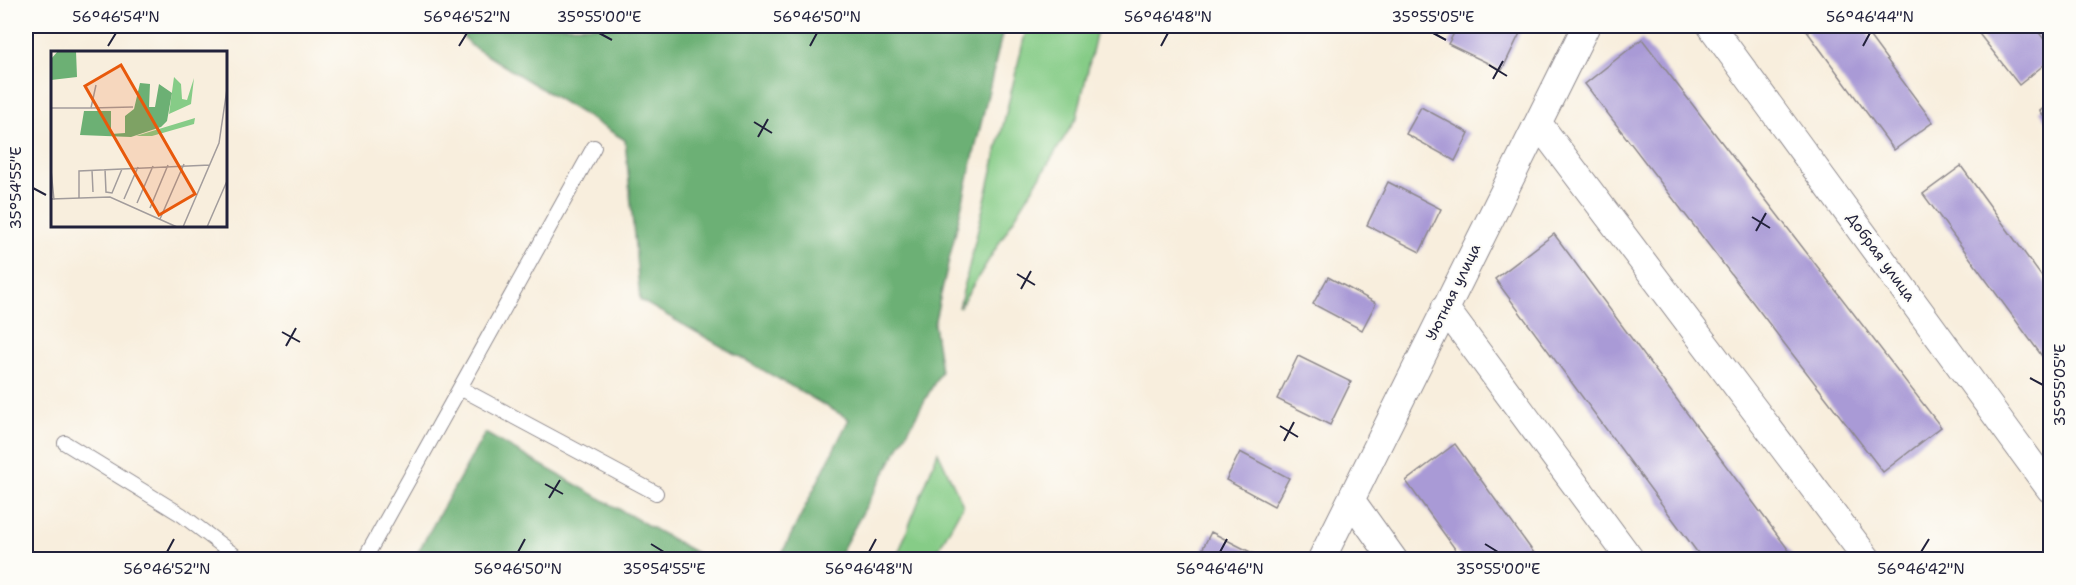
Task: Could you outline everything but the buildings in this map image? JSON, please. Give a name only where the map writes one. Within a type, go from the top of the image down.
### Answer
[{"type":"street","name":"Уютная улица","points":[[1321,560],[1586,26]]},
{"type":"street","name":"Добрая улица","points":[[1711,26],[2050,489]]},
{"type":"street","points":[[1538,123],[1868,560]]},
{"type":"street","points":[[1445,308],[1631,560]]},
{"type":"street","points":[[1351,500],[1394,560]]},
{"type":"lane","points":[[364,560],[594,147]]},
{"type":"lane","points":[[460,388],[656,493]]},
{"type":"lane","points":[[66,443],[182,515],[241,560]]},
{"type":"green space","points":[[455,26],[1004,26],[934,324],[941,371],[837,559],[779,559],[849,419],[640,300],[625,140],[470,45]]},
{"type":"green space","points":[[1027,26],[1098,26],[1077,117],[959,308]]},
{"type":"green space","points":[[485,433],[707,559],[414,559]]},
{"type":"green space","points":[[938,452],[963,505],[933,559],[896,559]]}]
